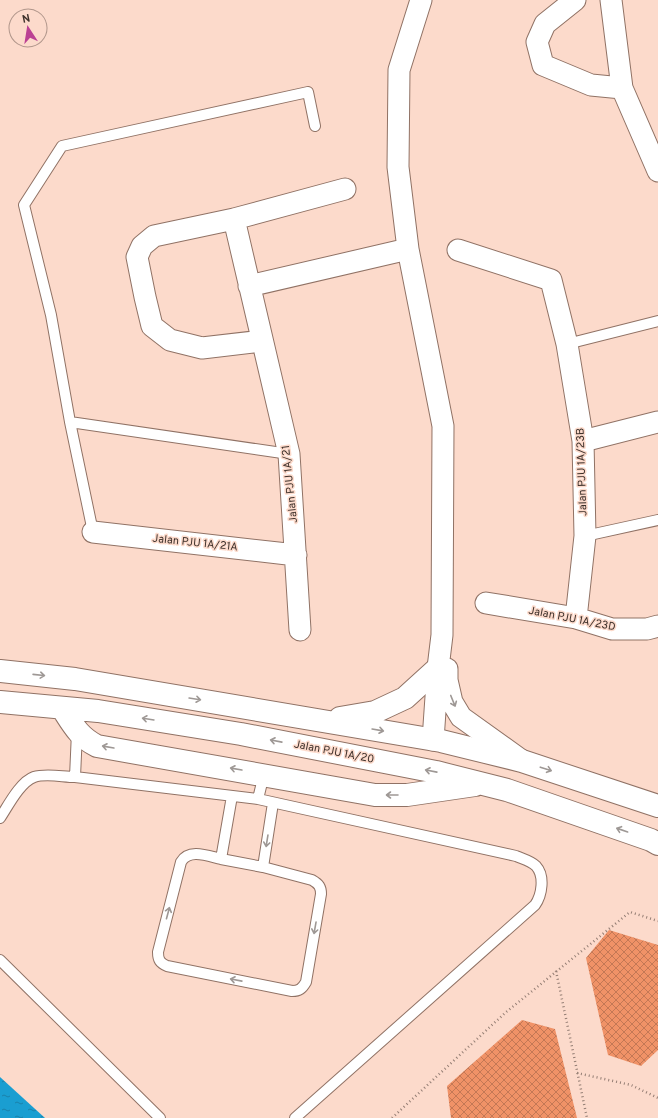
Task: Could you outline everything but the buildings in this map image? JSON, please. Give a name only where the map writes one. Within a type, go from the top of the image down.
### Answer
[{"type":"street","points":[[421,0],[399,70],[398,167],[408,249],[443,426],[442,635],[438,668],[434,740],[436,749],[440,755],[453,766],[502,780],[506,784],[507,790]]},
{"type":"street","points":[[575,0],[545,24],[537,42],[543,65],[591,84],[622,88]]},
{"type":"street","points":[[611,0],[622,88],[658,171]]},
{"type":"street","points":[[262,341],[202,348],[170,340],[152,326],[137,257],[142,246],[154,236],[234,219],[345,189]]},
{"type":"street","name":"Jalan PJU 1A/21","points":[[234,219],[289,454],[300,630]]},
{"type":"street","points":[[249,286],[408,249]]},
{"type":"street","name":"Jalan PJU 1A/23B","points":[[458,250],[551,280],[567,344],[583,441],[585,536],[576,618]]},
{"type":"street","points":[[583,441],[658,422]]},
{"type":"street","name":"Jalan PJU 1A/21A","points":[[93,532],[296,555]]},
{"type":"street","name":"Jalan PJU 1A/23D","points":[[486,603],[576,618],[612,629],[647,629],[658,626]]},
{"type":"street","points":[[442,635],[449,691],[452,702],[461,717],[522,761]]},
{"type":"street","points":[[327,720],[375,712],[405,698],[438,668]]},
{"type":"street","points":[[0,672],[75,679],[327,720],[434,740],[522,761],[658,806]]},
{"type":"street","name":"Jalan PJU 1A/20","points":[[0,702],[98,711],[241,734],[436,772],[507,790],[651,840],[658,844]]},
{"type":"street","points":[[62,708],[77,732],[89,742],[97,746],[264,774],[375,795],[407,795],[486,784]]},
{"type":"lane","points":[[93,532],[70,422],[51,315],[24,205],[62,146],[308,92],[315,126]]},
{"type":"lane","points":[[567,344],[658,321]]},
{"type":"lane","points":[[70,422],[289,454]]},
{"type":"lane","points":[[585,536],[658,520]]},
{"type":"lane","points":[[75,777],[77,732]]},
{"type":"lane","points":[[258,799],[264,774]]},
{"type":"lane","points":[[0,818],[24,784],[34,777],[75,777],[258,799],[516,856],[536,866],[542,880],[539,899],[535,905],[295,1118]]},
{"type":"lane","points":[[221,859],[232,796]]},
{"type":"lane","points":[[263,867],[273,803]]},
{"type":"lane","points":[[189,854],[221,859],[263,867],[312,880],[318,883],[321,888],[321,894],[306,982],[303,988],[298,991],[292,991],[161,964],[158,958],[158,952],[181,862],[184,857],[189,854]]},
{"type":"lane","points":[[0,960],[160,1118]]},
{"type":"path","points":[[392,1118],[505,1013],[630,912],[658,921]]},
{"type":"path","points":[[556,971],[587,1118]]},
{"type":"path","points":[[577,1073],[631,1085],[658,1098]]},
{"type":"water","points":[[0,1077],[45,1118],[0,1118]]}]
